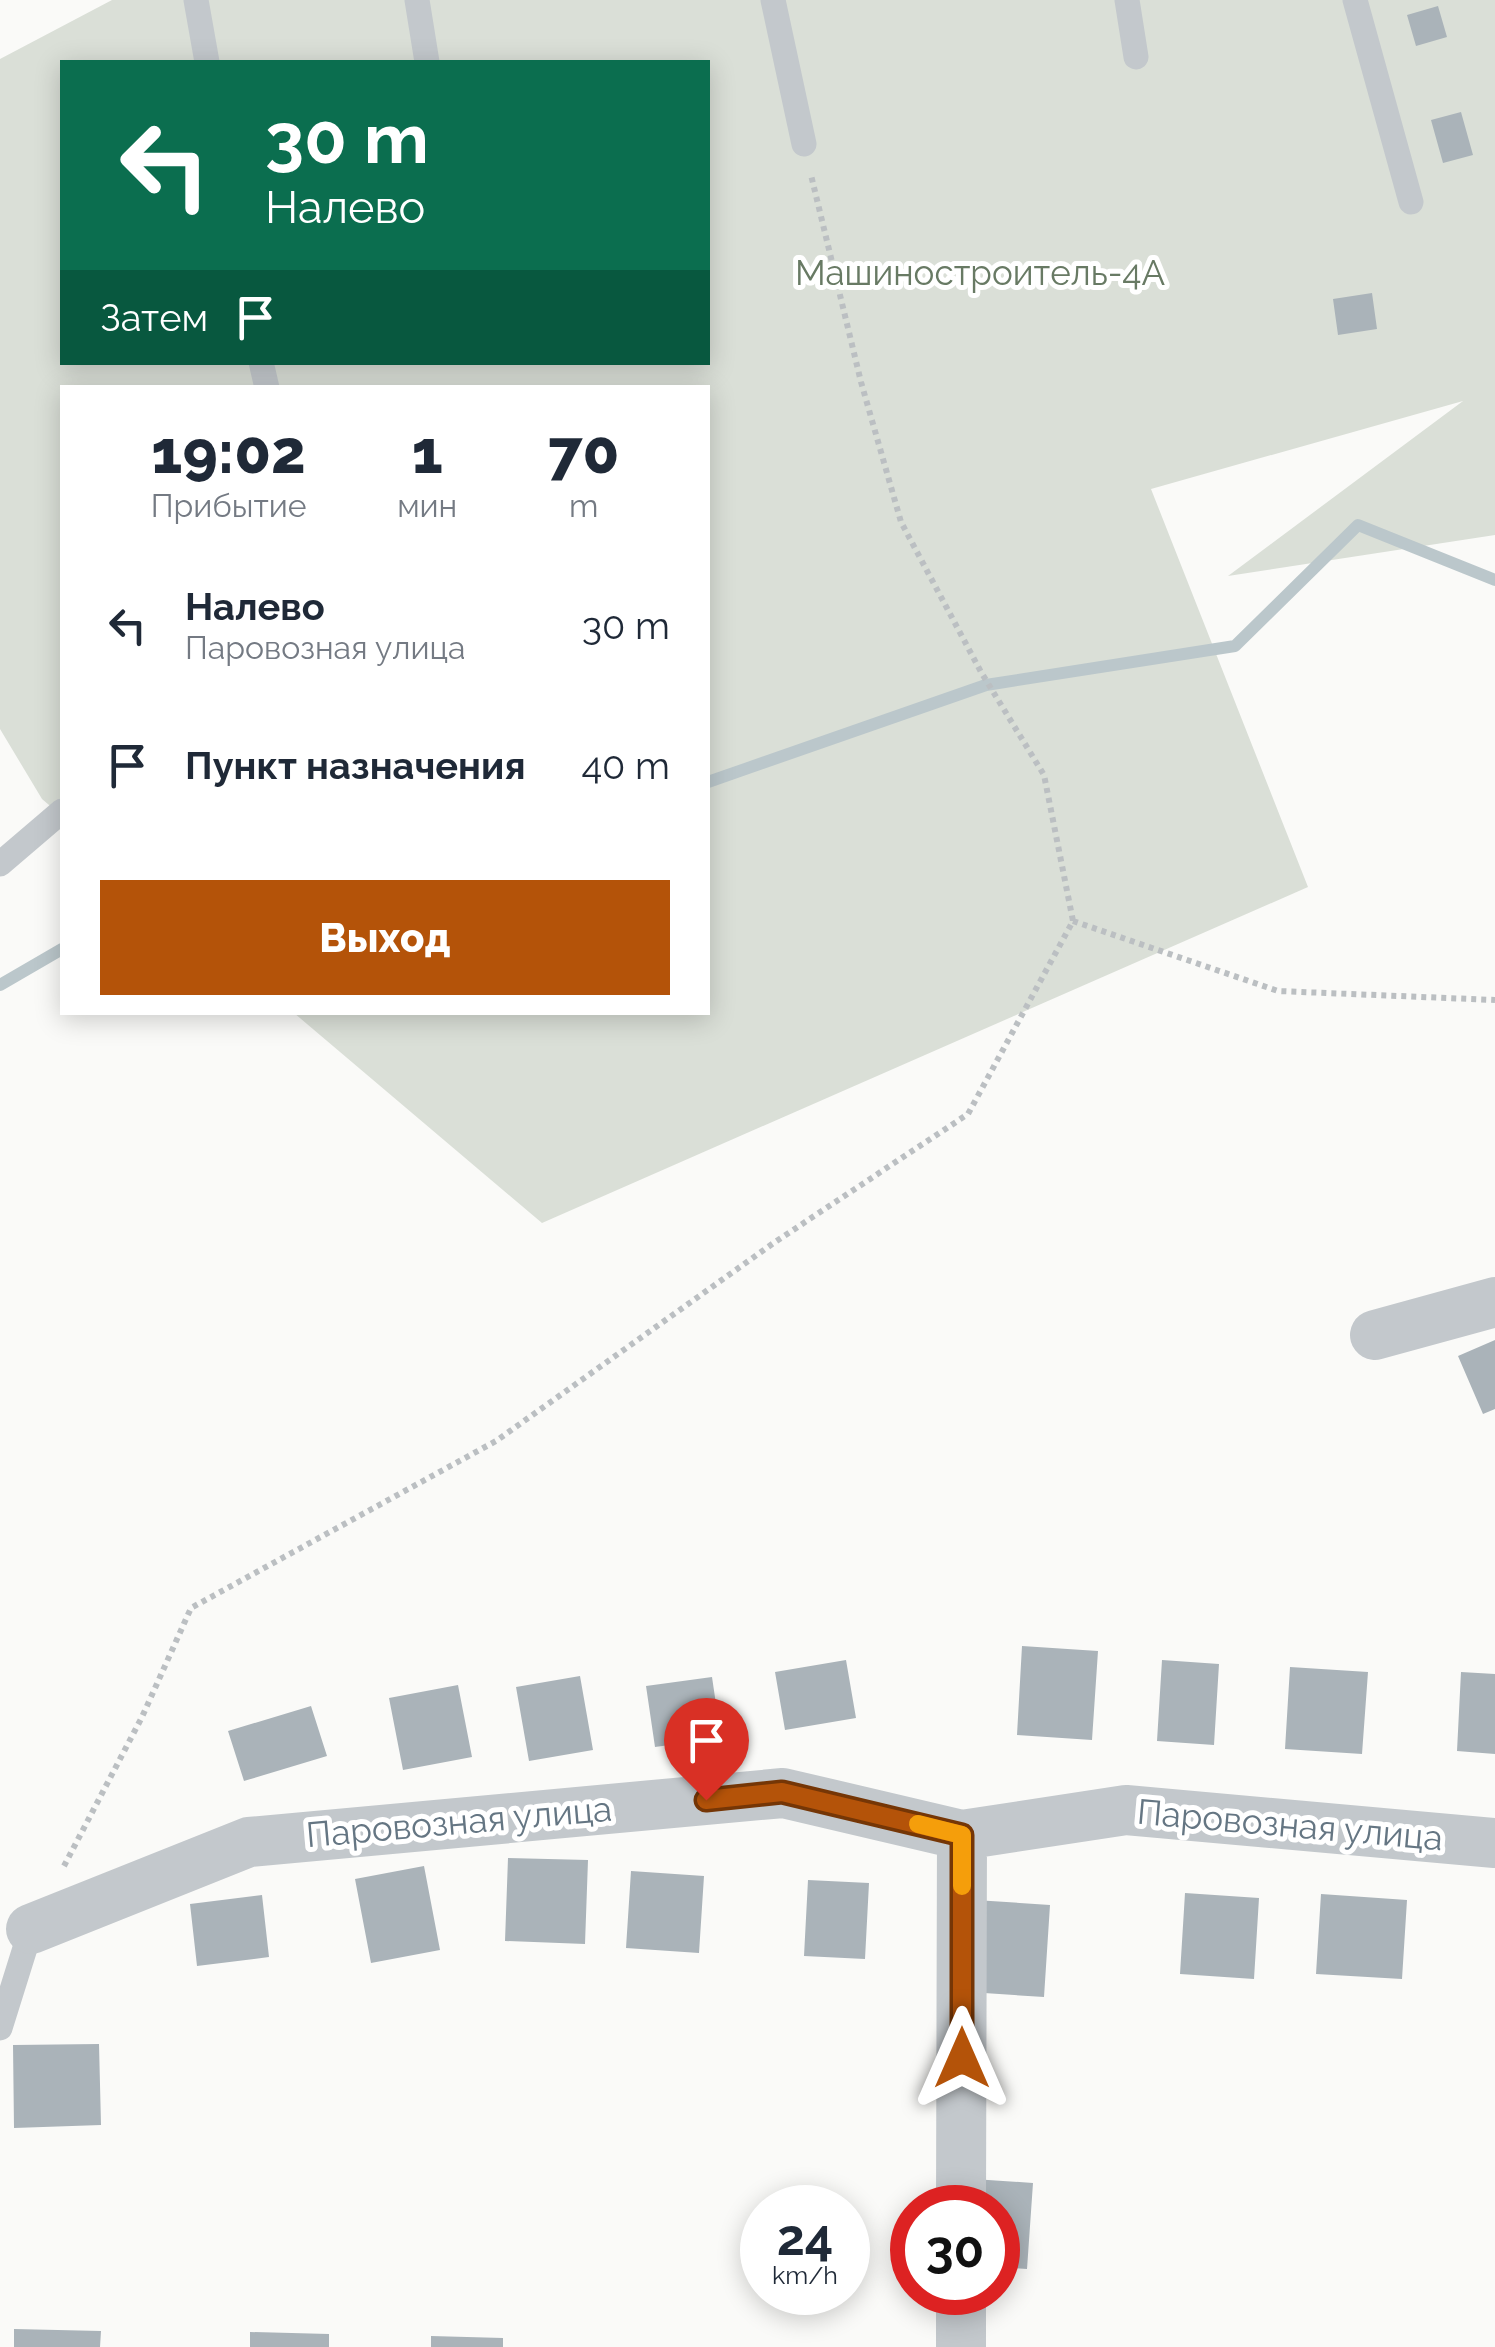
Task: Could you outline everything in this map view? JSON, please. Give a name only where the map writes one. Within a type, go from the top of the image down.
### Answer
[{"type":"street","points":[[1375,1336],[1495,1302]]},
{"type":"street","name":"Паровозная улица","points":[[31,1929],[249,1842],[782,1792],[962,1835],[1126,1810],[1495,1843]]},
{"type":"street","points":[[962,1835],[962,2185]]},
{"type":"street","points":[[962,2315],[962,2347]]},
{"type":"lane","points":[[196,0],[207,60]]},
{"type":"lane","points":[[417,0],[427,60]]},
{"type":"lane","points":[[774,0],[804,144]]},
{"type":"lane","points":[[1127,0],[1136,58]]},
{"type":"lane","points":[[1355,0],[1411,202]]},
{"type":"lane","points":[[0,864],[60,813]]},
{"type":"lane","points":[[0,2028],[31,1929]]},
{"type":"path","points":[[31,1929],[142,1717],[191,1608],[496,1440],[776,1242],[968,1114],[1073,921],[1044,775],[995,696],[901,522],[860,382],[804,144]]},
{"type":"path","points":[[1073,921],[1278,991],[1495,1000]]},
{"type":"green space","name":"Машиностроитель-4А","points":[[112,0],[1495,0],[1495,535],[1228,576],[1463,401],[1151,489],[1308,887],[542,1223],[296,1015],[710,1015],[710,385],[60,385],[60,814],[42,799],[0,729],[0,59]]},
{"type":"building","points":[[1438,6],[1447,37],[1416,46],[1407,15]]},
{"type":"building","points":[[1461,112],[1473,155],[1443,163],[1431,120]]},
{"type":"building","points":[[1372,293],[1377,329],[1338,335],[1333,299]]},
{"type":"building","points":[[1495,1340],[1495,1409],[1483,1414],[1458,1356]]},
{"type":"building","points":[[1022,1646],[1098,1651],[1092,1740],[1017,1735]]},
{"type":"building","points":[[846,1660],[856,1718],[785,1730],[775,1672]]},
{"type":"building","points":[[1162,1660],[1219,1664],[1214,1745],[1157,1741]]},
{"type":"building","points":[[1290,1667],[1368,1672],[1362,1754],[1285,1749]]},
{"type":"building","points":[[1461,1672],[1495,1674],[1495,1754],[1457,1751]]},
{"type":"building","points":[[580,1676],[593,1750],[529,1761],[516,1687]]},
{"type":"building","points":[[712,1677],[721,1738],[655,1747],[646,1686]]},
{"type":"building","points":[[458,1685],[472,1757],[403,1770],[389,1698]]},
{"type":"building","points":[[311,1706],[327,1756],[244,1781],[228,1731]]},
{"type":"building","points":[[508,1858],[588,1860],[585,1944],[505,1941]]},
{"type":"building","points":[[424,1866],[440,1950],[371,1963],[355,1879]]},
{"type":"building","points":[[631,1871],[704,1876],[699,1953],[626,1948]]},
{"type":"building","points":[[808,1880],[869,1883],[865,1959],[804,1956]]},
{"type":"building","points":[[1185,1893],[1259,1898],[1254,1979],[1180,1974]]},
{"type":"building","points":[[1321,1894],[1407,1900],[1402,1979],[1316,1974]]},
{"type":"building","points":[[262,1895],[269,1957],[197,1966],[190,1904]]},
{"type":"building","points":[[975,1900],[1050,1905],[1044,1997],[969,1992]]},
{"type":"building","points":[[99,2044],[101,2125],[14,2128],[13,2045]]},
{"type":"building","points":[[973,2179],[1033,2183],[1027,2269],[1020,2269],[1020,2185],[973,2185]]},
{"type":"building","points":[[14,2329],[101,2331],[100,2347],[14,2347]]},
{"type":"building","points":[[250,2332],[329,2334],[329,2347],[250,2347]]},
{"type":"building","points":[[431,2336],[503,2338],[503,2347],[431,2347]]},
{"type":"waterway","points":[[710,781],[986,685],[1235,646],[1358,525],[1495,580]]},
{"type":"waterway","points":[[0,985],[60,950]]},
{"type":"slow traffic","points":[[918,1824],[962,1835],[962,1886]]},
{"type":"route","points":[[706,1800],[782,1792],[962,1835],[962,2058]]}]
